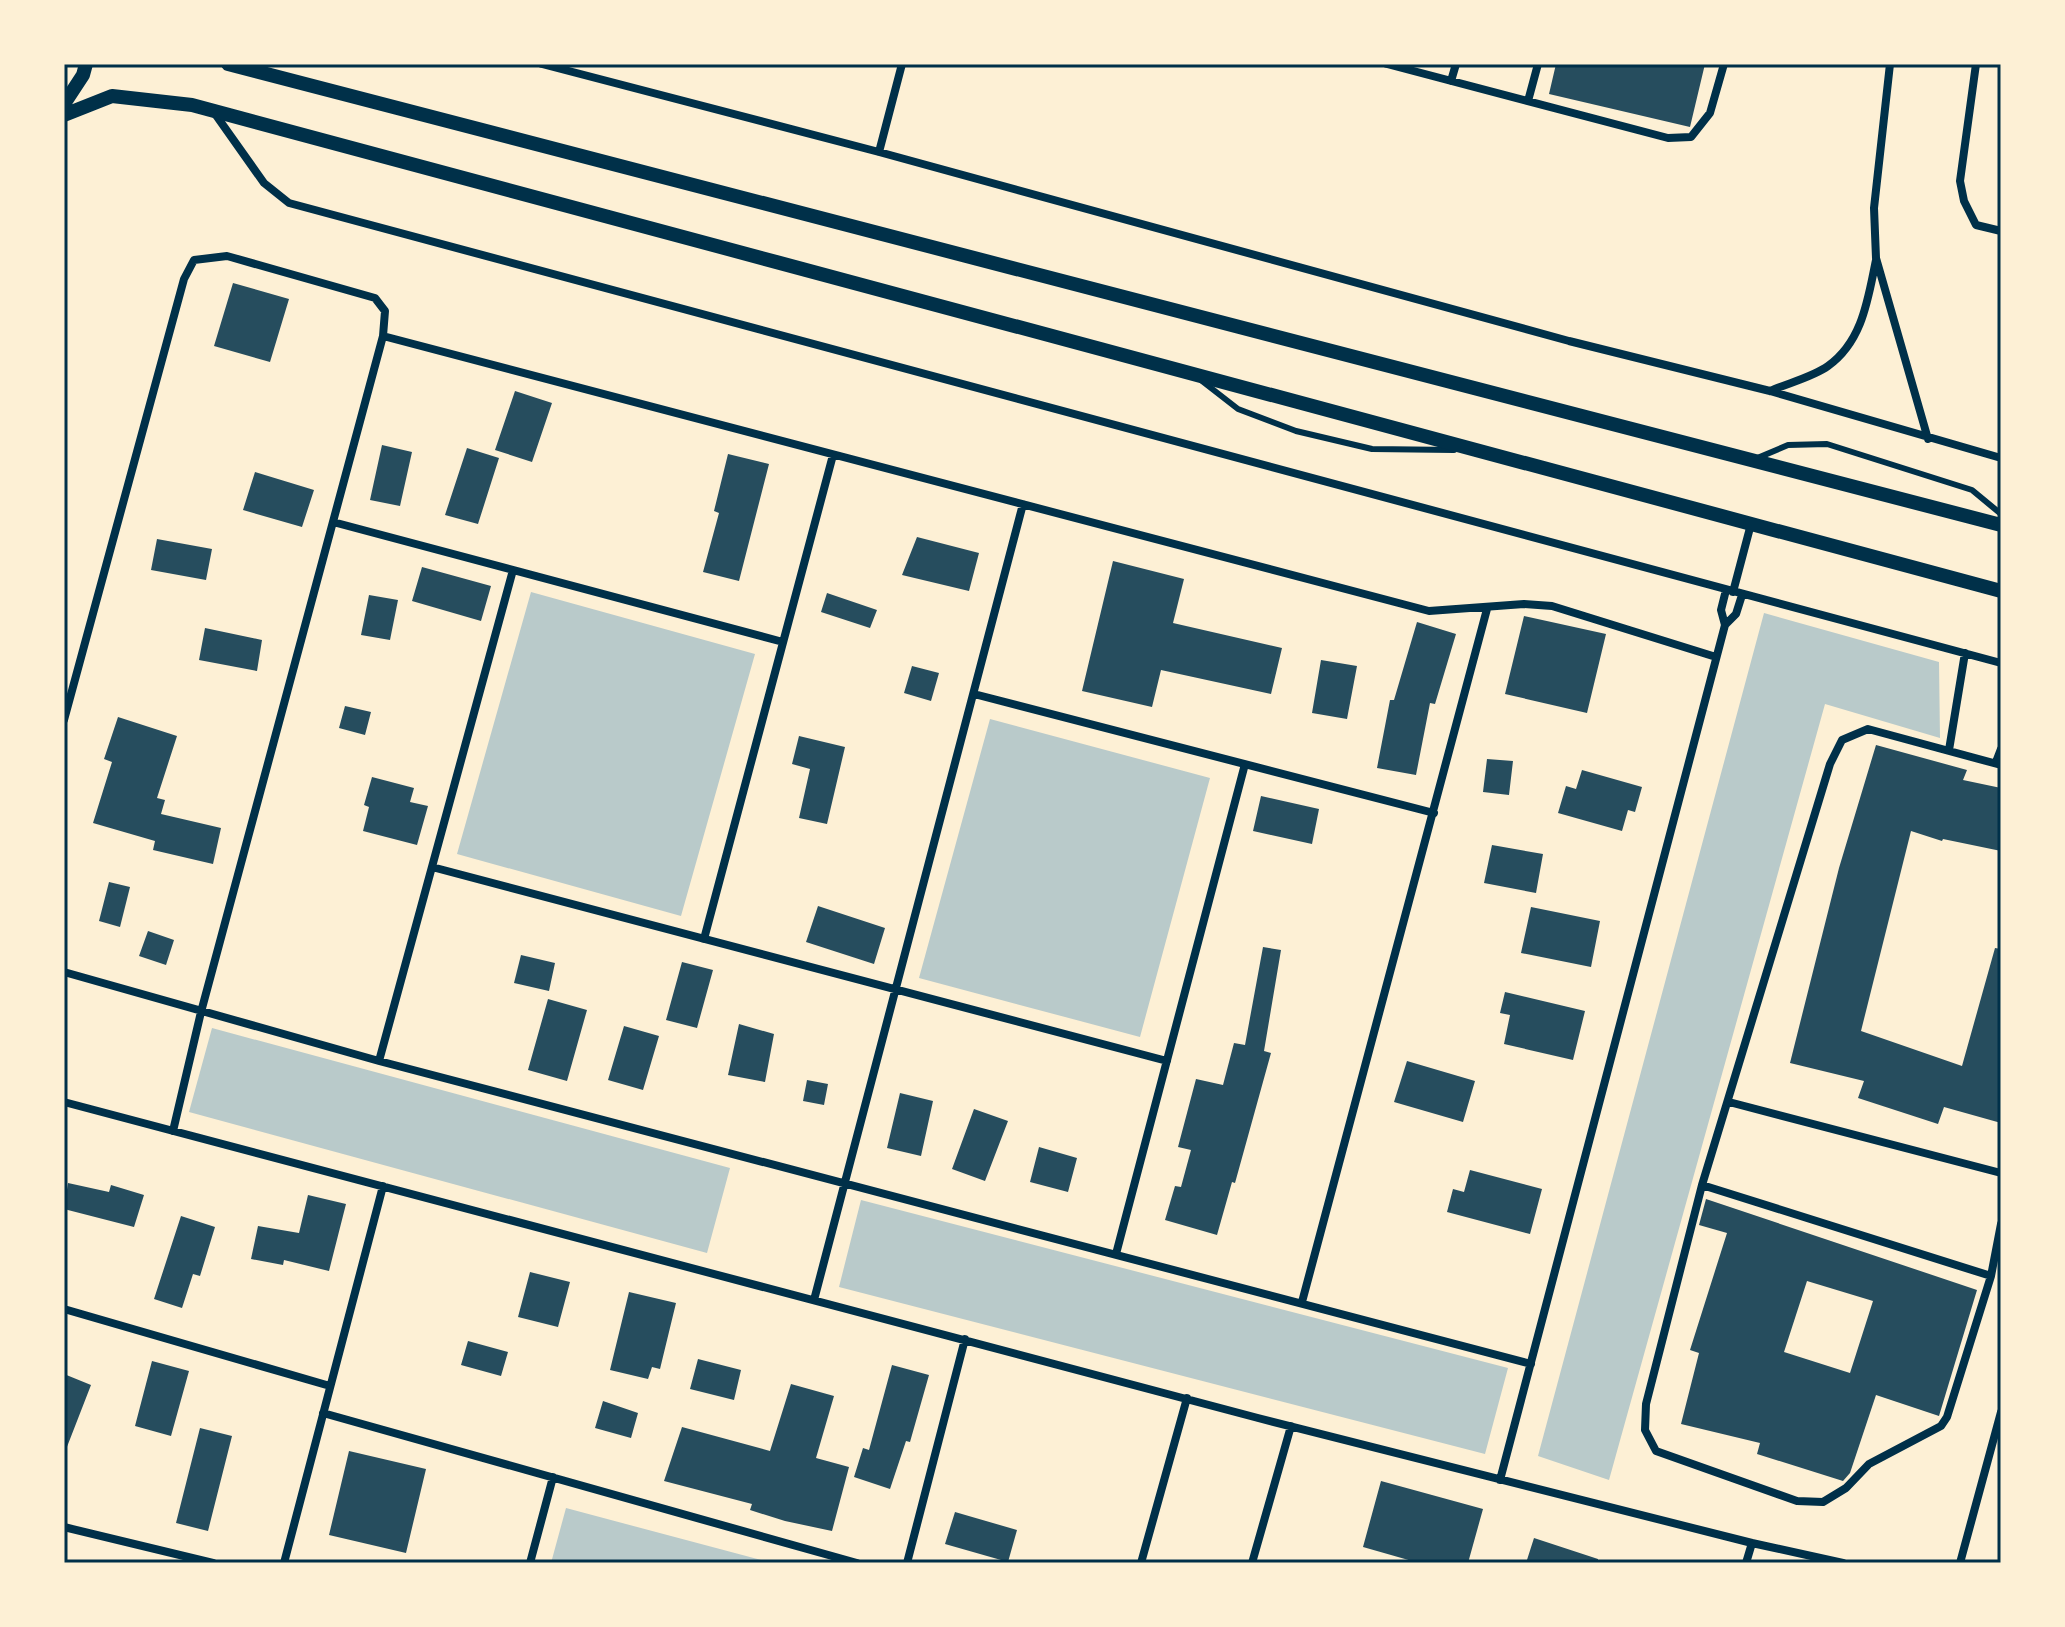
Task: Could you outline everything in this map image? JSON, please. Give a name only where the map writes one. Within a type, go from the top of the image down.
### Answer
[{"type":"street","points":[[64,104],[83,75],[86,64]]},
{"type":"street","points":[[228,64],[252,67],[2001,525]]},
{"type":"street","points":[[542,64],[879,152],[1569,341],[1770,391],[2001,458]]},
{"type":"street","points":[[879,152],[902,64]]},
{"type":"street","points":[[1387,64],[1668,138],[1691,137],[1710,113],[1724,64]]},
{"type":"street","points":[[1451,81],[1456,64]]},
{"type":"street","points":[[1528,101],[1538,64]]},
{"type":"street","points":[[1770,391],[1828,367],[1851,343],[1865,314],[1876,258],[1874,208],[1890,64]]},
{"type":"street","points":[[1976,64],[1960,181],[1964,201],[1976,225],[2001,231]]},
{"type":"street","points":[[64,115],[112,96],[212,110],[2001,591]]},
{"type":"street","points":[[212,110],[264,183],[289,203],[2001,663]]},
{"type":"street","points":[[64,720],[184,279],[194,260],[227,256],[357,290],[375,298],[382,306],[386,320],[383,336],[201,1012],[173,1131]]},
{"type":"street","points":[[1876,258],[1928,439]]},
{"type":"street","points":[[383,336],[1429,611],[1524,604],[1552,606],[1716,657]]},
{"type":"street","points":[[704,939],[833,455]]},
{"type":"street","points":[[814,1300],[1023,504]]},
{"type":"street","points":[[333,522],[783,642]]},
{"type":"street","points":[[1500,1480],[1716,657],[1725,625],[1736,614],[1734,592],[1751,524]]},
{"type":"street","points":[[379,1061],[513,570]]},
{"type":"street","points":[[1725,625],[1721,610],[1734,592]]},
{"type":"street","points":[[1302,1302],[1487,609]]},
{"type":"street","points":[[1949,750],[1965,653]]},
{"type":"street","points":[[974,694],[1434,813]]},
{"type":"street","points":[[2001,749],[1998,763],[1868,729],[1842,740],[1830,764],[1702,1185],[1646,1404],[1645,1430],[1656,1451],[1797,1501],[1823,1502],[1846,1488],[1869,1464],[1941,1426],[1947,1417],[1991,1276],[2001,1224]]},
{"type":"street","points":[[1116,1254],[1245,764]]},
{"type":"street","points":[[432,867],[1167,1061]]},
{"type":"street","points":[[64,972],[379,1061],[1531,1364]]},
{"type":"street","points":[[64,1102],[1258,1418],[1752,1543],[1843,1563]]},
{"type":"street","points":[[1729,1102],[2001,1173]]},
{"type":"street","points":[[1702,1185],[1991,1276]]},
{"type":"street","points":[[284,1563],[383,1186]]},
{"type":"street","points":[[64,1309],[330,1386]]},
{"type":"street","points":[[907,1563],[965,1339]]},
{"type":"street","points":[[1141,1563],[1187,1398]]},
{"type":"street","points":[[1960,1563],[2001,1412]]},
{"type":"street","points":[[323,1413],[857,1563]]},
{"type":"street","points":[[1252,1563],[1291,1426]]},
{"type":"street","points":[[530,1563],[553,1477]]},
{"type":"street","points":[[64,1527],[213,1563]]},
{"type":"street","points":[[1746,1563],[1752,1543]]},
{"type":"lane","points":[[1193,374],[1238,409],[1296,431],[1372,449],[1478,450]]},
{"type":"lane","points":[[1751,460],[1788,445],[1827,444],[1972,490],[2001,514]]},
{"type":"shaded area","points":[[531,592],[755,654],[681,916],[457,854]]},
{"type":"shaded area","points":[[1764,613],[1939,662],[1940,738],[1825,704],[1609,1480],[1538,1456]]},
{"type":"shaded area","points":[[990,719],[1210,778],[1140,1037],[919,978]]},
{"type":"shaded area","points":[[212,1028],[730,1168],[707,1253],[189,1112]]},
{"type":"shaded area","points":[[861,1200],[1508,1368],[1485,1454],[839,1287]]},
{"type":"shaded area","points":[[566,1508],[772,1563],[551,1563]]},
{"type":"building","points":[[1556,64],[1705,64],[1690,127],[1549,94]]},
{"type":"building","points":[[233,283],[289,299],[270,362],[214,346]]},
{"type":"building","points":[[515,391],[552,403],[532,462],[495,450]]},
{"type":"building","points":[[382,445],[412,452],[400,506],[370,500]]},
{"type":"building","points":[[467,448],[499,458],[478,524],[445,515]]},
{"type":"building","points":[[728,454],[769,464],[739,581],[703,572],[719,513],[714,511]]},
{"type":"building","points":[[255,472],[314,490],[302,527],[243,510]]},
{"type":"building","points":[[917,537],[979,553],[969,591],[902,575]]},
{"type":"building","points":[[157,539],[212,549],[206,580],[151,570]]},
{"type":"building","points":[[1113,561],[1184,579],[1173,623],[1282,648],[1271,694],[1161,670],[1152,707],[1082,691]]},
{"type":"building","points":[[422,567],[491,586],[481,621],[412,601]]},
{"type":"building","points":[[827,593],[877,610],[870,628],[821,612]]},
{"type":"building","points":[[369,595],[398,600],[390,640],[361,635]]},
{"type":"building","points":[[1524,616],[1606,634],[1587,713],[1505,694]]},
{"type":"building","points":[[1417,622],[1456,634],[1435,704],[1430,703],[1416,775],[1377,768],[1390,700],[1394,700]]},
{"type":"building","points":[[205,628],[262,640],[257,671],[199,660]]},
{"type":"building","points":[[1321,660],[1357,666],[1347,719],[1312,713]]},
{"type":"building","points":[[912,666],[939,673],[931,701],[904,693]]},
{"type":"building","points":[[345,706],[371,712],[365,735],[339,728]]},
{"type":"building","points":[[118,717],[177,736],[157,798],[165,800],[161,814],[221,828],[213,864],[153,850],[155,841],[93,823],[112,762],[104,759]]},
{"type":"building","points":[[799,736],[845,747],[827,824],[799,818],[810,769],[792,764]]},
{"type":"building","points":[[1876,745],[1967,770],[1963,780],[2001,788],[2001,851],[1942,841],[1911,831],[1861,1031],[1962,1066],[1995,948],[2001,949],[2001,1123],[1944,1107],[1938,1124],[1858,1098],[1864,1081],[1790,1063],[1839,868]]},
{"type":"building","points":[[1487,759],[1513,761],[1509,795],[1483,792]]},
{"type":"building","points":[[1582,770],[1642,787],[1635,812],[1628,810],[1622,831],[1558,813],[1566,786],[1576,789]]},
{"type":"building","points":[[372,777],[414,788],[410,802],[428,806],[417,845],[363,831],[369,807],[364,805]]},
{"type":"building","points":[[1261,796],[1319,809],[1312,844],[1253,831]]},
{"type":"building","points":[[1492,845],[1543,854],[1536,893],[1484,883]]},
{"type":"building","points":[[109,882],[130,887],[120,927],[99,921]]},
{"type":"building","points":[[818,906],[885,928],[874,964],[806,942]]},
{"type":"building","points":[[1531,907],[1600,921],[1591,967],[1521,953]]},
{"type":"building","points":[[148,931],[174,940],[166,965],[139,956]]},
{"type":"building","points":[[1263,947],[1281,950],[1264,1051],[1271,1053],[1235,1183],[1232,1182],[1217,1235],[1165,1220],[1175,1186],[1181,1187],[1191,1150],[1178,1147],[1196,1079],[1223,1085],[1234,1043],[1245,1045]]},
{"type":"building","points":[[521,955],[555,963],[549,991],[514,983]]},
{"type":"building","points":[[682,962],[713,970],[697,1028],[666,1020]]},
{"type":"building","points":[[1505,992],[1585,1011],[1573,1060],[1504,1044],[1510,1015],[1500,1013]]},
{"type":"building","points":[[548,999],[587,1010],[567,1081],[528,1070]]},
{"type":"building","points":[[739,1024],[774,1034],[765,1082],[728,1075]]},
{"type":"building","points":[[624,1026],[659,1036],[643,1090],[608,1080]]},
{"type":"building","points":[[1407,1061],[1475,1081],[1463,1122],[1394,1102]]},
{"type":"building","points":[[807,1080],[828,1084],[824,1105],[803,1101]]},
{"type":"building","points":[[900,1093],[933,1101],[921,1156],[887,1148]]},
{"type":"building","points":[[974,1109],[1008,1121],[985,1181],[952,1169]]},
{"type":"building","points":[[1039,1147],[1077,1158],[1068,1192],[1030,1182]]},
{"type":"building","points":[[1470,1170],[1542,1189],[1530,1234],[1447,1212],[1453,1189],[1464,1192]]},
{"type":"building","points":[[68,1183],[109,1192],[111,1185],[144,1195],[134,1227],[64,1209]]},
{"type":"building","points":[[308,1195],[346,1204],[329,1271],[284,1260],[283,1265],[251,1259],[258,1226],[299,1233]]},
{"type":"building","points":[[1706,1199],[1977,1290],[1939,1416],[1876,1395],[1850,1473],[1843,1481],[1757,1454],[1760,1443],[1681,1424],[1699,1353],[1690,1350],[1727,1233],[1699,1225]],"holes":[[[1807,1281],[1873,1301],[1850,1373],[1784,1352]]]},
{"type":"building","points":[[181,1216],[215,1227],[200,1276],[193,1274],[182,1308],[154,1299]]},
{"type":"building","points":[[530,1272],[570,1282],[558,1327],[518,1317]]},
{"type":"building","points":[[629,1292],[676,1303],[660,1369],[652,1367],[648,1379],[610,1370]]},
{"type":"building","points":[[468,1341],[508,1352],[501,1376],[461,1365]]},
{"type":"building","points":[[698,1359],[741,1370],[734,1400],[690,1389]]},
{"type":"building","points":[[152,1361],[189,1371],[171,1436],[135,1426]]},
{"type":"building","points":[[892,1365],[929,1375],[910,1442],[906,1441],[890,1489],[854,1477],[863,1448],[869,1450]]},
{"type":"building","points":[[64,1374],[91,1385],[65,1452],[64,1451]]},
{"type":"building","points":[[791,1384],[834,1396],[816,1458],[849,1467],[832,1531],[785,1521],[750,1510],[752,1504],[664,1481],[682,1427],[770,1451]]},
{"type":"building","points":[[603,1401],[638,1413],[631,1438],[595,1428]]},
{"type":"building","points":[[200,1428],[232,1436],[208,1531],[176,1523]]},
{"type":"building","points":[[349,1451],[426,1469],[406,1553],[329,1535]]},
{"type":"building","points":[[1381,1481],[1483,1509],[1468,1563],[1419,1563],[1363,1547]]},
{"type":"building","points":[[955,1512],[1017,1530],[1008,1562],[945,1544]]},
{"type":"building","points":[[1534,1538],[1598,1559],[1598,1563],[1526,1563]]}]
